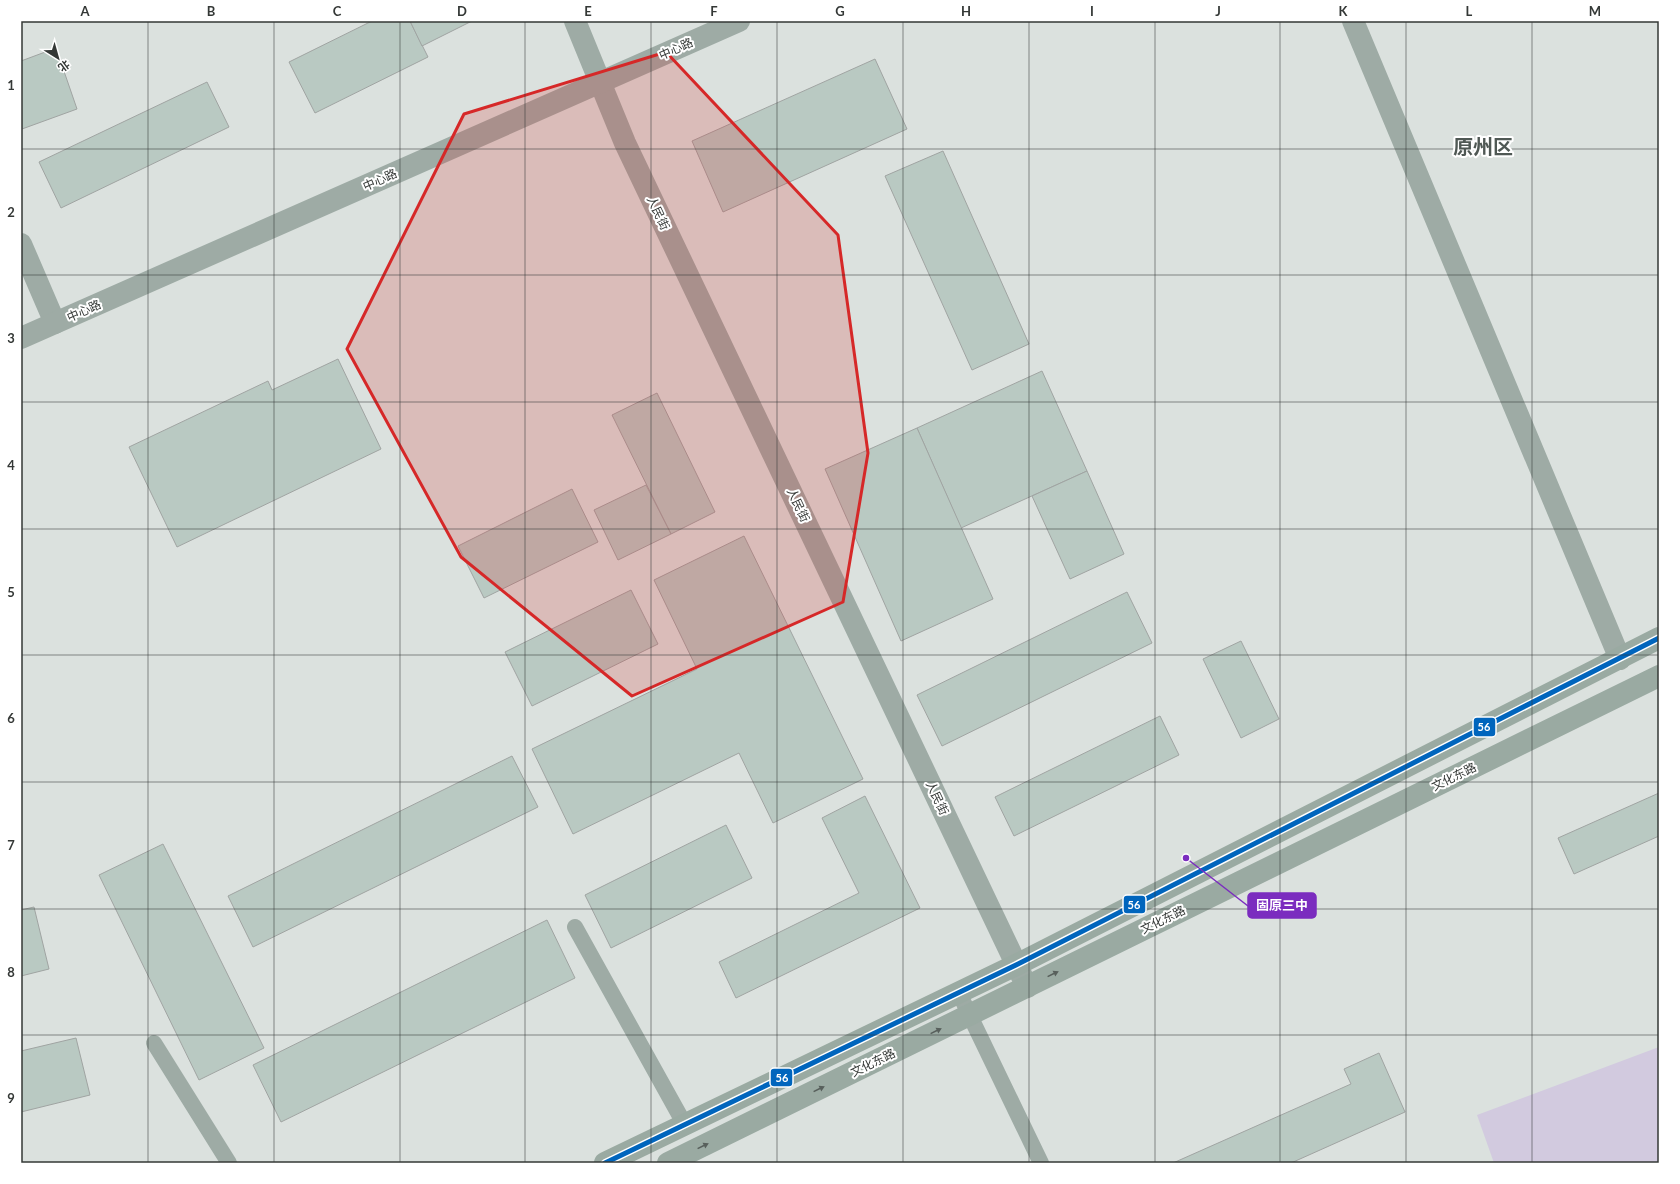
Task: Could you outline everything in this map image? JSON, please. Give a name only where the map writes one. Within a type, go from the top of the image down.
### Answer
[{"type":"main road","points":[[606,1163],[959,993],[1659,638]]},
{"type":"main road","name":"文化东路","points":[[668,1163],[1659,676]]},
{"type":"street","name":"人民街","points":[[575,21],[625,143],[1027,987]]},
{"type":"street","name":"中心路","points":[[21,338],[739,21]]},
{"type":"street","points":[[1353,21],[1620,659]]},
{"type":"street","points":[[21,244],[55,323]]},
{"type":"lane","points":[[575,927],[685,1125]]},
{"type":"lane","points":[[959,993],[1041,1163]]},
{"type":"lane","points":[[154,1043],[229,1163]]},
{"type":"highlighted area","points":[[666,52],[838,235],[868,453],[843,602],[632,696],[461,557],[347,349],[464,114]]},
{"type":"shaded area","points":[[1659,1047],[1659,1163],[1494,1163],[1477,1115]]},
{"type":"building","points":[[372,21],[410,21],[428,57],[315,113],[289,62]]},
{"type":"building","points":[[410,21],[472,21],[422,46]]},
{"type":"building","points":[[56,48],[77,109],[22,129],[21,61]]},
{"type":"building","points":[[875,59],[907,129],[723,212],[692,141]]},
{"type":"building","points":[[207,82],[229,127],[61,208],[39,162]]},
{"type":"building","points":[[943,151],[1029,344],[972,370],[885,176]]},
{"type":"building","points":[[338,359],[381,449],[177,547],[129,447],[268,381],[272,390]]},
{"type":"building","points":[[1042,371],[1087,471],[961,528],[917,428]]},
{"type":"building","points":[[657,393],[715,512],[671,534],[612,415]]},
{"type":"building","points":[[917,428],[993,599],[901,641],[825,469]]},
{"type":"building","points":[[1087,471],[1124,554],[1070,579],[1032,496]]},
{"type":"building","points":[[646,485],[671,534],[618,560],[594,510]]},
{"type":"building","points":[[572,489],[598,542],[484,598],[458,546]]},
{"type":"building","points":[[744,536],[863,779],[773,823],[739,753],[573,834],[532,749],[697,669],[654,580]]},
{"type":"building","points":[[631,590],[658,644],[532,706],[505,652]]},
{"type":"building","points":[[1127,592],[1152,643],[942,746],[917,695]]},
{"type":"building","points":[[1241,641],[1279,719],[1241,738],[1203,659]]},
{"type":"building","points":[[1160,716],[1179,755],[1014,836],[995,797]]},
{"type":"building","points":[[512,756],[538,807],[253,947],[228,896]]},
{"type":"building","points":[[1659,793],[1659,836],[1574,874],[1558,838]]},
{"type":"building","points":[[865,796],[920,908],[736,998],[719,962],[859,893],[822,818]]},
{"type":"building","points":[[726,825],[752,878],[611,948],[585,895]]},
{"type":"building","points":[[163,844],[264,1048],[199,1080],[99,875]]},
{"type":"building","points":[[34,907],[49,969],[21,976],[21,910]]},
{"type":"building","points":[[547,920],[575,978],[281,1122],[253,1065]]},
{"type":"building","points":[[76,1038],[90,1095],[21,1112],[21,1051]]},
{"type":"building","points":[[1379,1053],[1405,1112],[1291,1163],[1173,1163],[1351,1084],[1344,1069]]},
{"type":"transit line","name":"56","points":[[605,1163],[1016,965],[1659,638]]},
{"type":"place","name":"固原三中","points":[[1186,858]]},
{"type":"district","name":"原州区","points":[[1483,147]]}]
